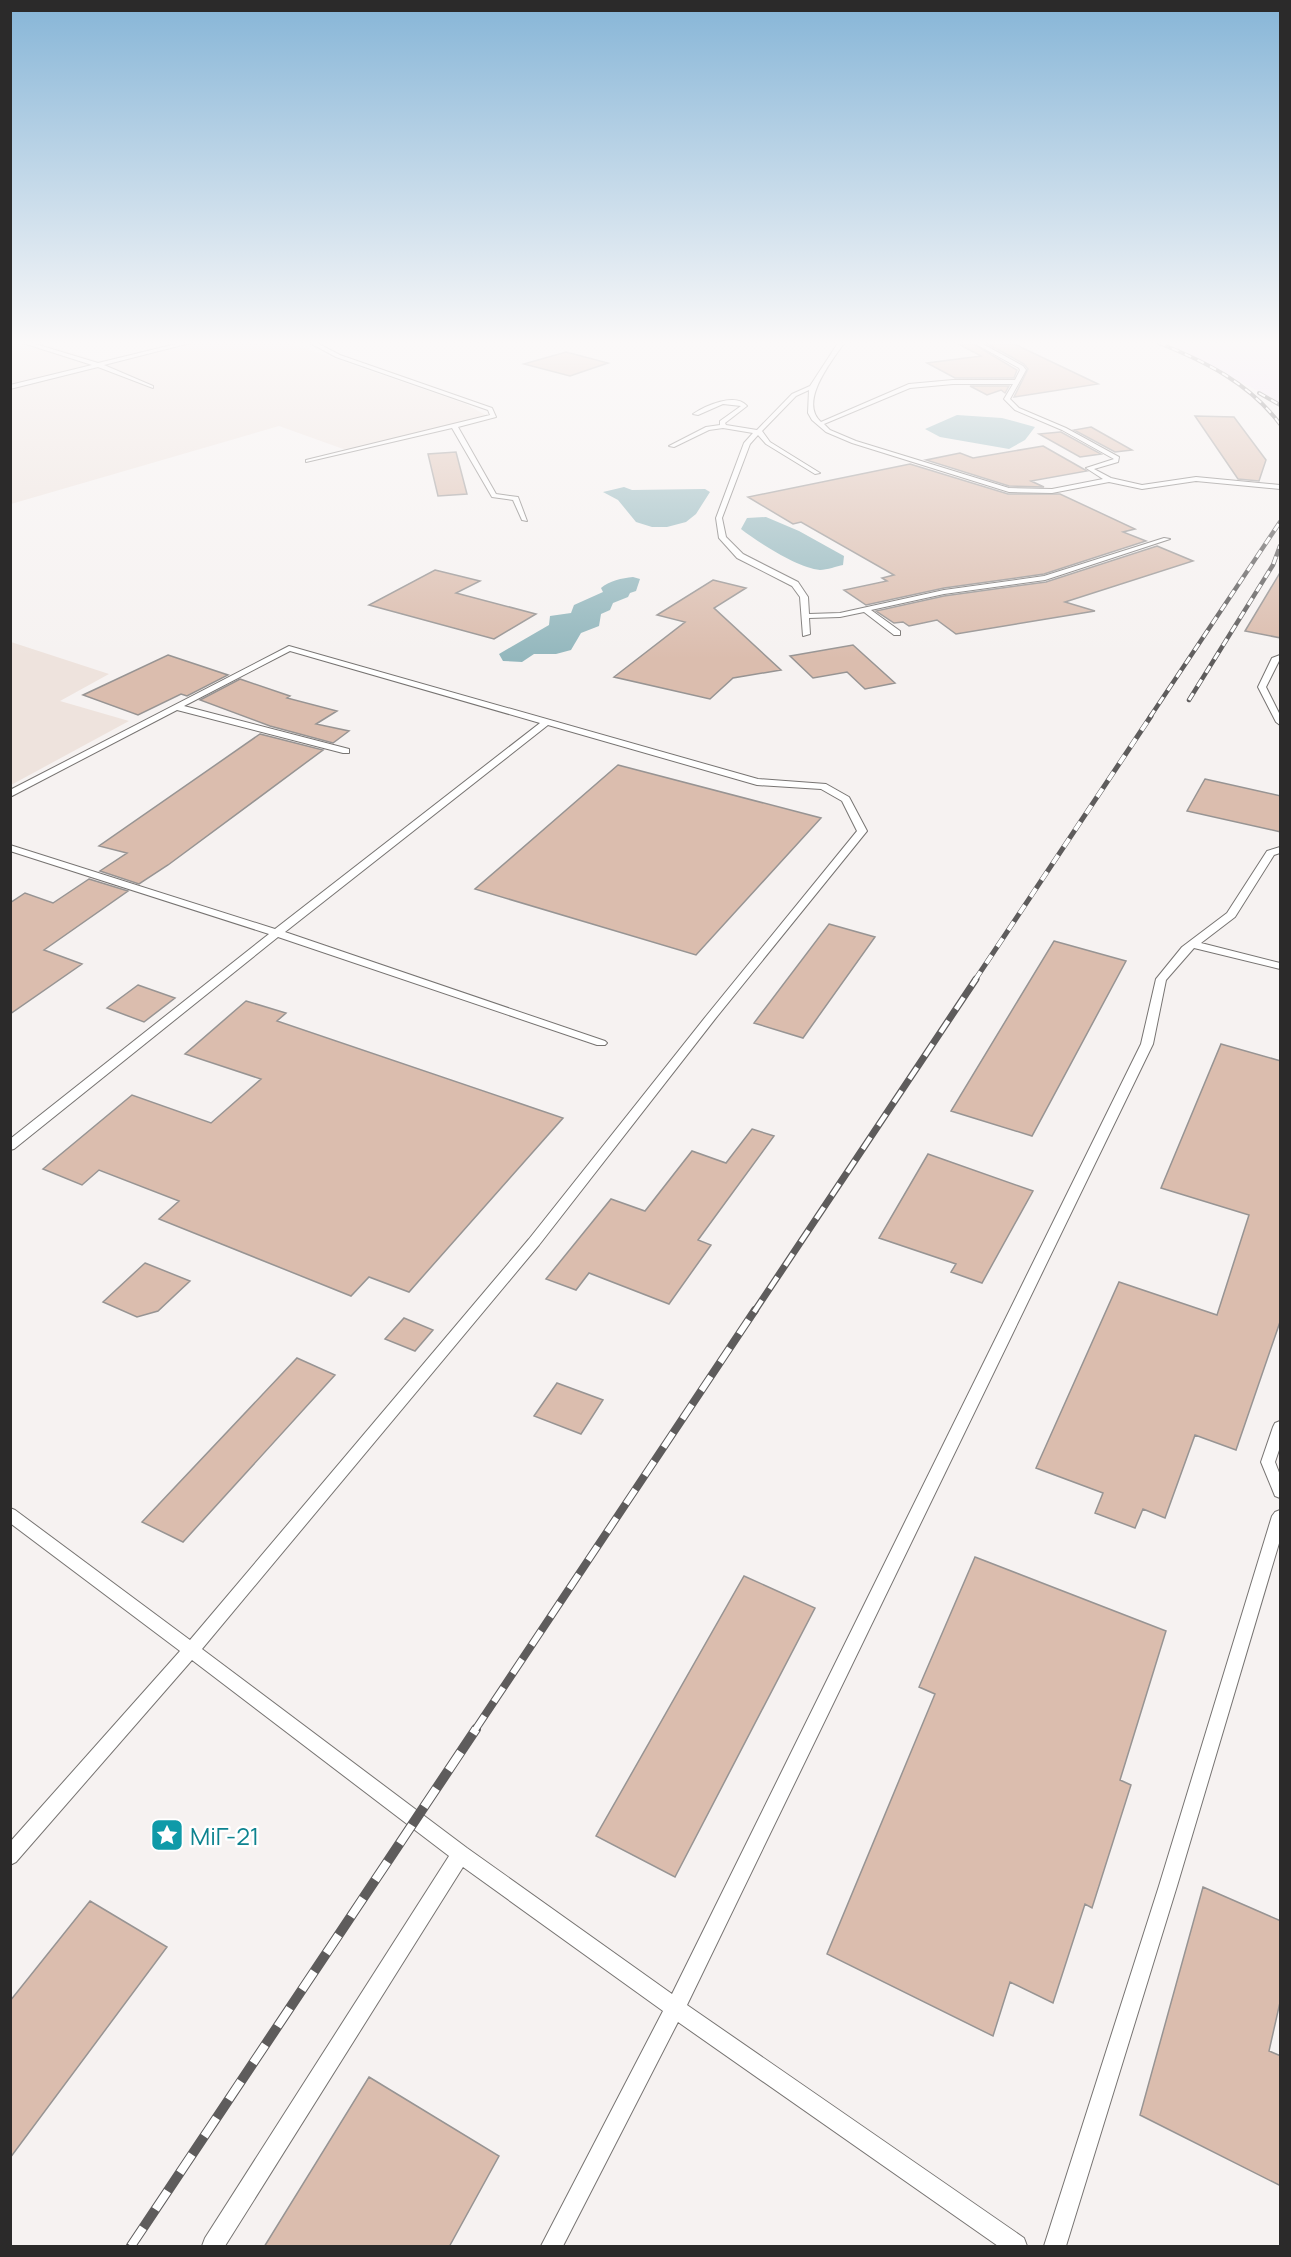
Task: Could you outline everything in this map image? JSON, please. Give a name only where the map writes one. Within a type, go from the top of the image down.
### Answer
[{"type":"lane","points":[[308,461],[361,448]]},
{"type":"lane","points":[[467,448],[494,496],[516,498],[525,520]]},
{"type":"lane","points":[[745,448],[719,518],[723,538],[740,556],[795,584],[804,597],[807,634]]},
{"type":"lane","points":[[777,448],[817,473]]},
{"type":"lane","points":[[874,448],[1009,490],[1052,491],[1109,480]]},
{"type":"lane","points":[[1099,448],[1117,458],[1116,461],[1108,465],[1089,468],[1109,480],[1142,487],[1196,479],[1281,487]]},
{"type":"lane","points":[[805,616],[840,615],[944,592],[1045,578],[1166,539]]},
{"type":"lane","points":[[867,610],[897,633]]},
{"type":"lane","points":[[10,795],[289,648],[757,782],[822,786],[846,799],[862,831],[711,1017],[534,1242],[191,1650],[10,1856]]},
{"type":"lane","points":[[1281,657],[1276,658],[1262,687],[1281,722]]},
{"type":"lane","points":[[176,707],[346,751]]},
{"type":"lane","points":[[10,1146],[546,722]]},
{"type":"lane","points":[[10,848],[277,933],[601,1043]]},
{"type":"lane","points":[[552,2247],[675,2008],[1147,1044],[1161,979],[1191,944],[1231,915],[1270,853],[1281,850]]},
{"type":"lane","points":[[1191,944],[1281,966]]},
{"type":"lane","points":[[1281,1427],[1268,1462],[1281,1492]]},
{"type":"lane","points":[[10,1514],[461,1854],[675,2008],[1016,2247]]},
{"type":"lane","points":[[1055,2247],[1281,1516]]},
{"type":"lane","points":[[213,2247],[461,1854]]},
{"type":"shaded area","points":[[11,448],[202,448],[11,504]]},
{"type":"shaded area","points":[[11,642],[109,674],[60,701],[129,721],[11,785]]},
{"type":"water","points":[[624,487],[632,490],[705,489],[710,492],[696,514],[686,522],[667,527],[652,527],[636,522],[618,500],[603,492]]},
{"type":"water","points":[[766,517],[799,531],[844,556],[843,565],[820,570],[801,565],[768,548],[741,529],[747,518]]},
{"type":"water","points":[[633,577],[640,579],[636,591],[613,603],[610,610],[601,614],[599,626],[581,633],[571,650],[556,654],[534,654],[522,662],[503,661],[499,654],[549,625],[550,616],[571,613],[574,605],[603,592],[601,588],[604,586],[616,580]]},
{"type":"building","points":[[1029,448],[1047,448],[1087,471],[1031,481],[1044,487],[1009,486],[926,460],[960,453],[973,458]]},
{"type":"building","points":[[1065,448],[1091,448],[1101,454],[1080,457]]},
{"type":"building","points":[[1108,448],[1132,450],[1115,452]]},
{"type":"building","points":[[1217,448],[1257,448],[1266,460],[1259,481],[1238,479]]},
{"type":"building","points":[[456,452],[467,494],[438,496],[428,454]]},
{"type":"building","points":[[910,464],[1008,494],[1060,494],[1135,529],[1123,532],[1146,541],[1044,574],[944,588],[866,605],[844,590],[887,581],[882,578],[894,575],[801,522],[793,524],[748,497]]},
{"type":"building","points":[[1157,546],[1193,561],[1065,602],[1095,611],[956,634],[937,620],[909,626],[903,622],[894,623],[876,611],[944,596],[1046,582]]},
{"type":"building","points":[[435,570],[480,581],[456,593],[536,614],[494,639],[369,605]]},
{"type":"building","points":[[1281,571],[1281,638],[1245,631]]},
{"type":"building","points":[[713,580],[746,588],[714,608],[781,670],[733,678],[710,699],[614,677],[685,622],[657,615]]},
{"type":"building","points":[[853,645],[895,683],[865,689],[847,672],[813,678],[790,656]]},
{"type":"building","points":[[168,655],[228,675],[187,696],[181,694],[138,715],[83,695]]},
{"type":"building","points":[[240,679],[290,696],[287,698],[337,711],[316,724],[349,731],[333,743],[270,726],[200,700]]},
{"type":"building","points":[[260,734],[323,750],[139,884],[100,871],[127,853],[99,846]]},
{"type":"building","points":[[618,765],[821,818],[696,955],[475,889]]},
{"type":"building","points":[[1205,779],[1281,796],[1281,832],[1187,811]]},
{"type":"building","points":[[89,879],[128,891],[44,950],[82,964],[10,1014],[10,903],[25,893],[53,903]]},
{"type":"building","points":[[829,924],[875,937],[803,1038],[754,1023]]},
{"type":"building","points":[[1054,941],[1126,961],[1032,1136],[951,1111]]},
{"type":"building","points":[[138,985],[175,998],[144,1022],[107,1008]]},
{"type":"building","points":[[246,1001],[286,1013],[277,1021],[563,1118],[409,1292],[369,1277],[351,1296],[159,1219],[179,1201],[99,1170],[82,1185],[43,1169],[132,1095],[211,1123],[261,1079],[185,1054]]},
{"type":"building","points":[[1221,1044],[1281,1061],[1281,1319],[1236,1450],[1195,1435],[1165,1518],[1143,1509],[1135,1528],[1095,1513],[1103,1493],[1036,1468],[1119,1282],[1217,1315],[1249,1215],[1161,1188]]},
{"type":"building","points":[[752,1129],[774,1136],[698,1240],[711,1245],[669,1304],[589,1273],[576,1290],[546,1279],[611,1199],[645,1211],[692,1151],[726,1163]]},
{"type":"building","points":[[928,1154],[1033,1191],[982,1283],[951,1272],[956,1264],[879,1238]]},
{"type":"building","points":[[145,1263],[190,1281],[158,1311],[137,1317],[103,1302]]},
{"type":"building","points":[[404,1318],[433,1330],[415,1351],[385,1339]]},
{"type":"building","points":[[297,1358],[335,1375],[183,1542],[142,1522]]},
{"type":"building","points":[[557,1383],[603,1400],[581,1434],[534,1416]]},
{"type":"building","points":[[975,1557],[1166,1631],[1120,1780],[1131,1785],[1092,1908],[1085,1904],[1053,2003],[1010,1982],[993,2036],[827,1954],[935,1694],[919,1687]]},
{"type":"building","points":[[744,1576],[815,1608],[675,1877],[596,1836]]},
{"type":"building","points":[[1203,1887],[1281,1921],[1281,1998],[1269,2051],[1281,2056],[1281,2186],[1140,2115]]},
{"type":"building","points":[[90,1901],[167,1947],[10,2158],[10,2001]]},
{"type":"building","points":[[369,2077],[499,2156],[449,2247],[264,2247]]},
{"type":"railway","points":[[1150,717],[1280,522]]},
{"type":"railway","points":[[1189,700],[1273,565],[1280,546]]},
{"type":"railway","points":[[975,980],[1151,716]]},
{"type":"railway","points":[[754,1312],[976,979]]},
{"type":"railway","points":[[475,1730],[755,1310]]},
{"type":"railway","points":[[131,2246],[476,1729]]},
{"type":"place","name":"МіГ-21","points":[[167,1835]]}]
